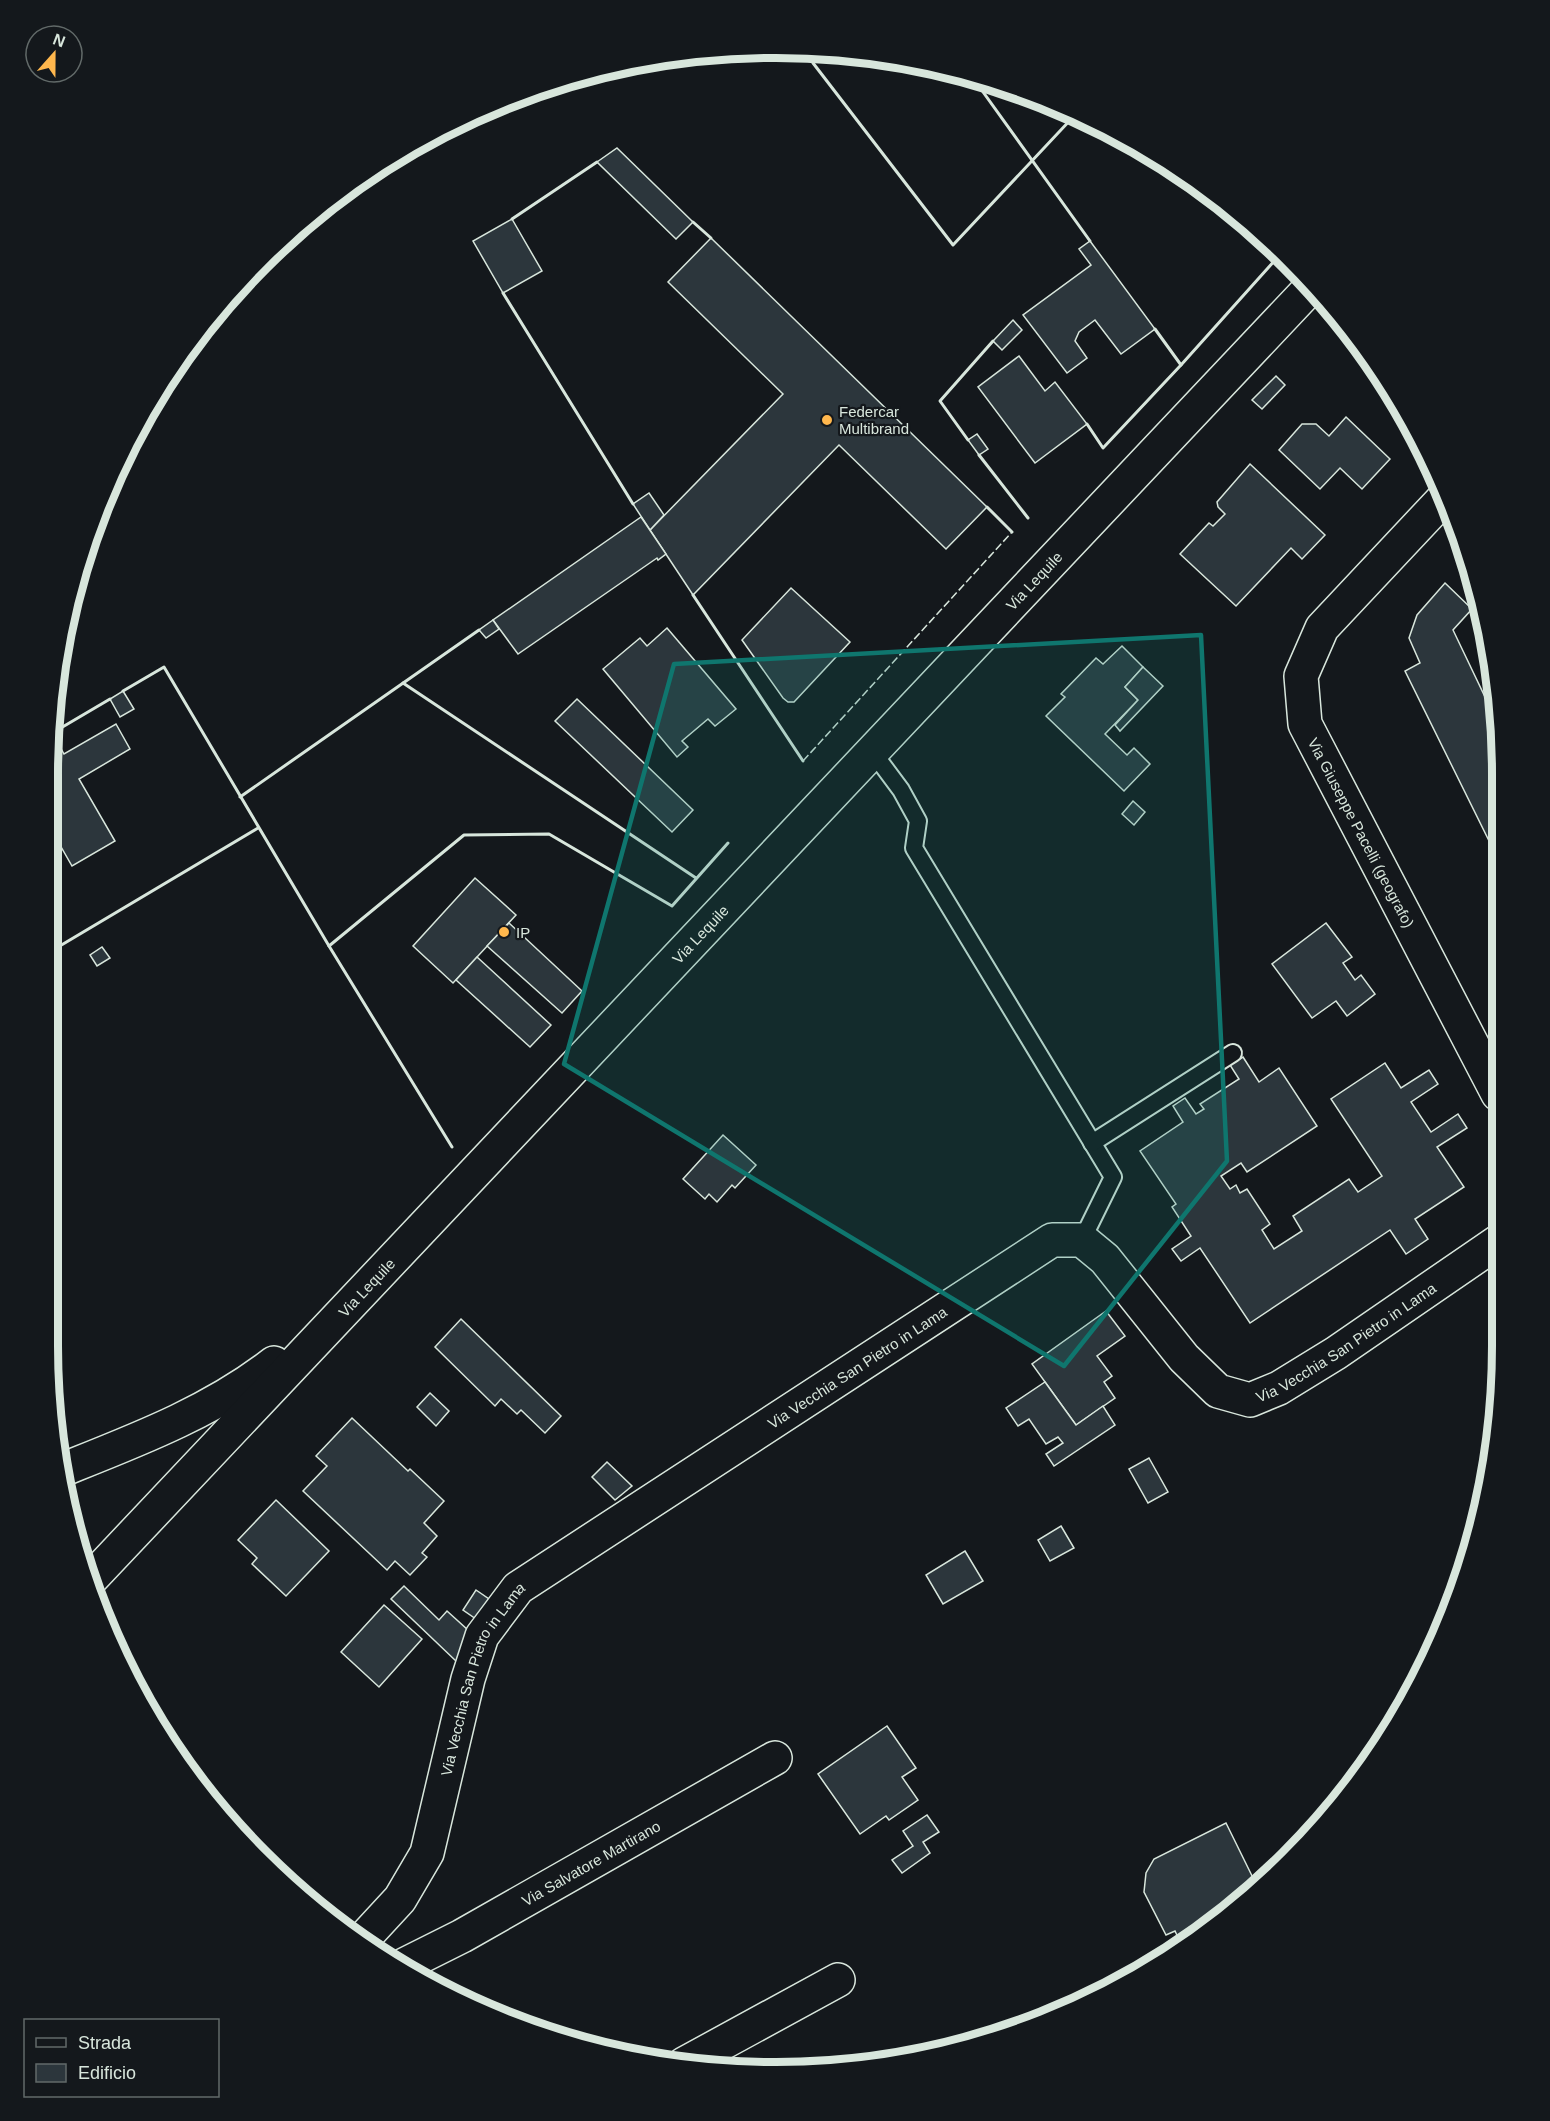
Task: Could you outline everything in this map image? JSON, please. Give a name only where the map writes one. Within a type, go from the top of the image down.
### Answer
[{"type":"street","name":"Via Lequile","points":[[96,1573],[1305,293]]},
{"type":"street","name":"Via Giuseppe Pacelli (geografo)","points":[[1438,504],[1322,628],[1302,676],[1305,724],[1492,1082]]},
{"type":"street","name":"Via Vecchia San Pietro in Lama","points":[[370,1937],[400,1899],[427,1853],[468,1679],[482,1636],[518,1588],[1052,1240],[1082,1240],[1106,1259],[1184,1358],[1218,1391],[1250,1400],[1279,1388],[1336,1353],[1492,1246]]},
{"type":"street","points":[[69,1467],[192,1415],[232,1393],[272,1364],[382,1270]]},
{"type":"street","name":"Via Salvatore Martirano","points":[[409,1962],[462,1936],[775,1758]]},
{"type":"street","points":[[696,2058],[838,1980]]},
{"type":"lane","points":[[872,751],[901,790],[918,821],[914,848],[1113,1177],[1082,1240]]},
{"type":"lane","points":[[1092,1143],[1233,1053]]},
{"type":"highlighted area","points":[[1201,635],[1227,1161],[1064,1366],[564,1064],[674,664]]},
{"type":"building","points":[[617,148],[693,222],[676,239],[597,162]]},
{"type":"building","points":[[512,219],[542,271],[503,293],[473,241]]},
{"type":"building","name":"Federcar Multibrand","points":[[711,238],[987,507],[946,549],[839,445],[693,595],[650,530],[783,394],[668,282]]},
{"type":"building","points":[[1090,241],[1155,329],[1121,354],[1095,320],[1079,332],[1075,341],[1087,358],[1067,373],[1023,315],[1091,265],[1079,249]]},
{"type":"building","points":[[1013,320],[1022,330],[1002,350],[993,341]]},
{"type":"building","points":[[1019,356],[1045,391],[1055,382],[1087,424],[1035,463],[978,387]]},
{"type":"building","points":[[1276,376],[1285,385],[1262,409],[1252,400]]},
{"type":"building","points":[[1346,417],[1390,459],[1362,489],[1340,468],[1320,489],[1279,450],[1302,424],[1316,424],[1329,436]]},
{"type":"building","points":[[977,434],[988,449],[979,455],[968,440]]},
{"type":"building","points":[[1250,464],[1325,535],[1302,559],[1291,548],[1236,606],[1180,554],[1209,523],[1213,526],[1225,514],[1218,507],[1217,502]]},
{"type":"building","points":[[649,493],[664,515],[650,530],[633,504]]},
{"type":"building","points":[[641,517],[666,554],[518,654],[493,620]]},
{"type":"building","points":[[1445,583],[1472,609],[1453,630],[1487,702],[1492,775],[1492,847],[1405,671],[1420,663],[1409,638],[1417,615]]},
{"type":"building","points":[[791,588],[850,642],[794,702],[788,702],[742,640]]},
{"type":"building","points":[[493,620],[499,629],[486,638],[479,630]]},
{"type":"building","points":[[667,628],[736,709],[715,726],[708,719],[682,741],[688,747],[677,757],[603,669],[640,638],[647,646]]},
{"type":"building","points":[[1122,646],[1143,667],[1125,687],[1138,700],[1105,734],[1127,755],[1134,748],[1150,764],[1124,791],[1046,716],[1065,697],[1061,694],[1096,658],[1103,664]]},
{"type":"building","points":[[1143,667],[1163,686],[1120,731],[1115,725],[1138,700],[1125,687]]},
{"type":"building","points":[[123,691],[134,709],[120,717],[110,699]]},
{"type":"building","points":[[577,699],[693,810],[672,832],[555,721]]},
{"type":"building","points":[[116,724],[130,749],[79,779],[115,841],[72,866],[58,842],[59,745],[64,754]]},
{"type":"building","points":[[1133,801],[1145,812],[1134,825],[1122,814]]},
{"type":"building","points":[[475,878],[516,915],[453,983],[413,946]]},
{"type":"building","points":[[509,923],[582,991],[562,1013],[487,946]]},
{"type":"building","points":[[1326,923],[1352,957],[1343,963],[1355,980],[1361,975],[1375,994],[1347,1016],[1336,1001],[1312,1018],[1272,964]]},
{"type":"building","points":[[102,947],[110,958],[97,966],[90,955]]},
{"type":"building","points":[[477,957],[551,1025],[530,1047],[456,980]]},
{"type":"building","points":[[1243,1057],[1259,1082],[1279,1068],[1317,1126],[1247,1172],[1241,1163],[1221,1176],[1230,1189],[1236,1185],[1240,1193],[1247,1189],[1270,1224],[1262,1230],[1274,1249],[1302,1231],[1293,1216],[1349,1179],[1358,1192],[1382,1176],[1331,1099],[1385,1063],[1401,1088],[1429,1070],[1438,1084],[1411,1102],[1431,1132],[1458,1114],[1467,1128],[1437,1147],[1464,1187],[1415,1219],[1428,1239],[1406,1254],[1390,1230],[1250,1323],[1200,1248],[1181,1261],[1172,1249],[1191,1236],[1172,1207],[1176,1204],[1140,1151],[1183,1122],[1173,1106],[1185,1098],[1196,1114],[1204,1109],[1200,1104],[1239,1079],[1230,1065]]},
{"type":"building","points":[[723,1135],[756,1165],[735,1188],[732,1185],[717,1202],[709,1194],[705,1199],[683,1179]]},
{"type":"building","points":[[1106,1311],[1125,1336],[1097,1356],[1112,1376],[1104,1382],[1115,1398],[1076,1425],[1032,1364]]},
{"type":"building","points":[[461,1319],[561,1416],[545,1433],[521,1410],[517,1414],[501,1399],[495,1406],[435,1347]]},
{"type":"building","points":[[1045,1382],[1076,1425],[1103,1406],[1115,1425],[1054,1466],[1046,1454],[1063,1443],[1058,1437],[1046,1444],[1029,1419],[1018,1426],[1006,1408]]},
{"type":"building","points":[[430,1393],[449,1411],[436,1426],[417,1407]]},
{"type":"building","points":[[352,1418],[408,1471],[410,1469],[444,1501],[424,1523],[437,1536],[422,1553],[427,1557],[410,1575],[395,1561],[387,1570],[303,1491],[327,1466],[316,1456]]},
{"type":"building","points":[[1149,1458],[1168,1492],[1148,1503],[1129,1469]]},
{"type":"building","points":[[607,1462],[632,1486],[615,1500],[592,1477]]},
{"type":"building","points":[[276,1500],[329,1551],[286,1596],[252,1564],[257,1558],[238,1540]]},
{"type":"building","points":[[1061,1526],[1074,1548],[1050,1561],[1038,1540]]},
{"type":"building","points":[[965,1551],[983,1581],[943,1604],[926,1575]]},
{"type":"building","points":[[404,1586],[439,1620],[447,1611],[469,1631],[457,1662],[391,1599]]},
{"type":"building","points":[[476,1590],[489,1599],[476,1619],[463,1610]]},
{"type":"building","points":[[384,1605],[422,1639],[379,1687],[341,1652]]},
{"type":"building","points":[[887,1726],[916,1768],[902,1777],[918,1800],[889,1820],[886,1816],[860,1834],[818,1774]]},
{"type":"building","points":[[927,1815],[939,1832],[923,1842],[930,1853],[902,1873],[892,1860],[913,1846],[903,1831]]},
{"type":"building","points":[[1226,1823],[1254,1879],[1178,1938],[1175,1931],[1166,1935],[1144,1892],[1146,1873],[1154,1859]]},
{"type":"fence","points":[[803,761],[1012,532]]},
{"type":"wall","points":[[813,63],[953,245],[1069,122]]},
{"type":"wall","points":[[981,90],[1090,241]]},
{"type":"wall","points":[[512,219],[597,162]]},
{"type":"wall","points":[[693,222],[711,238]]},
{"type":"wall","points":[[1155,329],[1181,365],[1274,261]]},
{"type":"wall","points":[[503,293],[633,504]]},
{"type":"wall","points":[[968,440],[940,401],[993,341]]},
{"type":"wall","points":[[1087,424],[1103,448],[1181,365]]},
{"type":"wall","points":[[979,455],[1028,518]]},
{"type":"wall","points":[[987,507],[1012,532]]},
{"type":"wall","points":[[693,595],[803,761]]},
{"type":"wall","points":[[240,797],[479,630]]},
{"type":"wall","points":[[123,691],[164,667],[329,946]]},
{"type":"wall","points":[[403,683],[696,878]]},
{"type":"wall","points":[[60,728],[110,699]]},
{"type":"wall","points":[[58,947],[258,828]]},
{"type":"wall","points":[[452,1147],[329,946],[464,835],[549,834],[672,906],[728,843]]},
{"type":"place","name":"Federcar Multibrand","points":[[827,420]]},
{"type":"place","name":"IP","points":[[504,932]]}]
